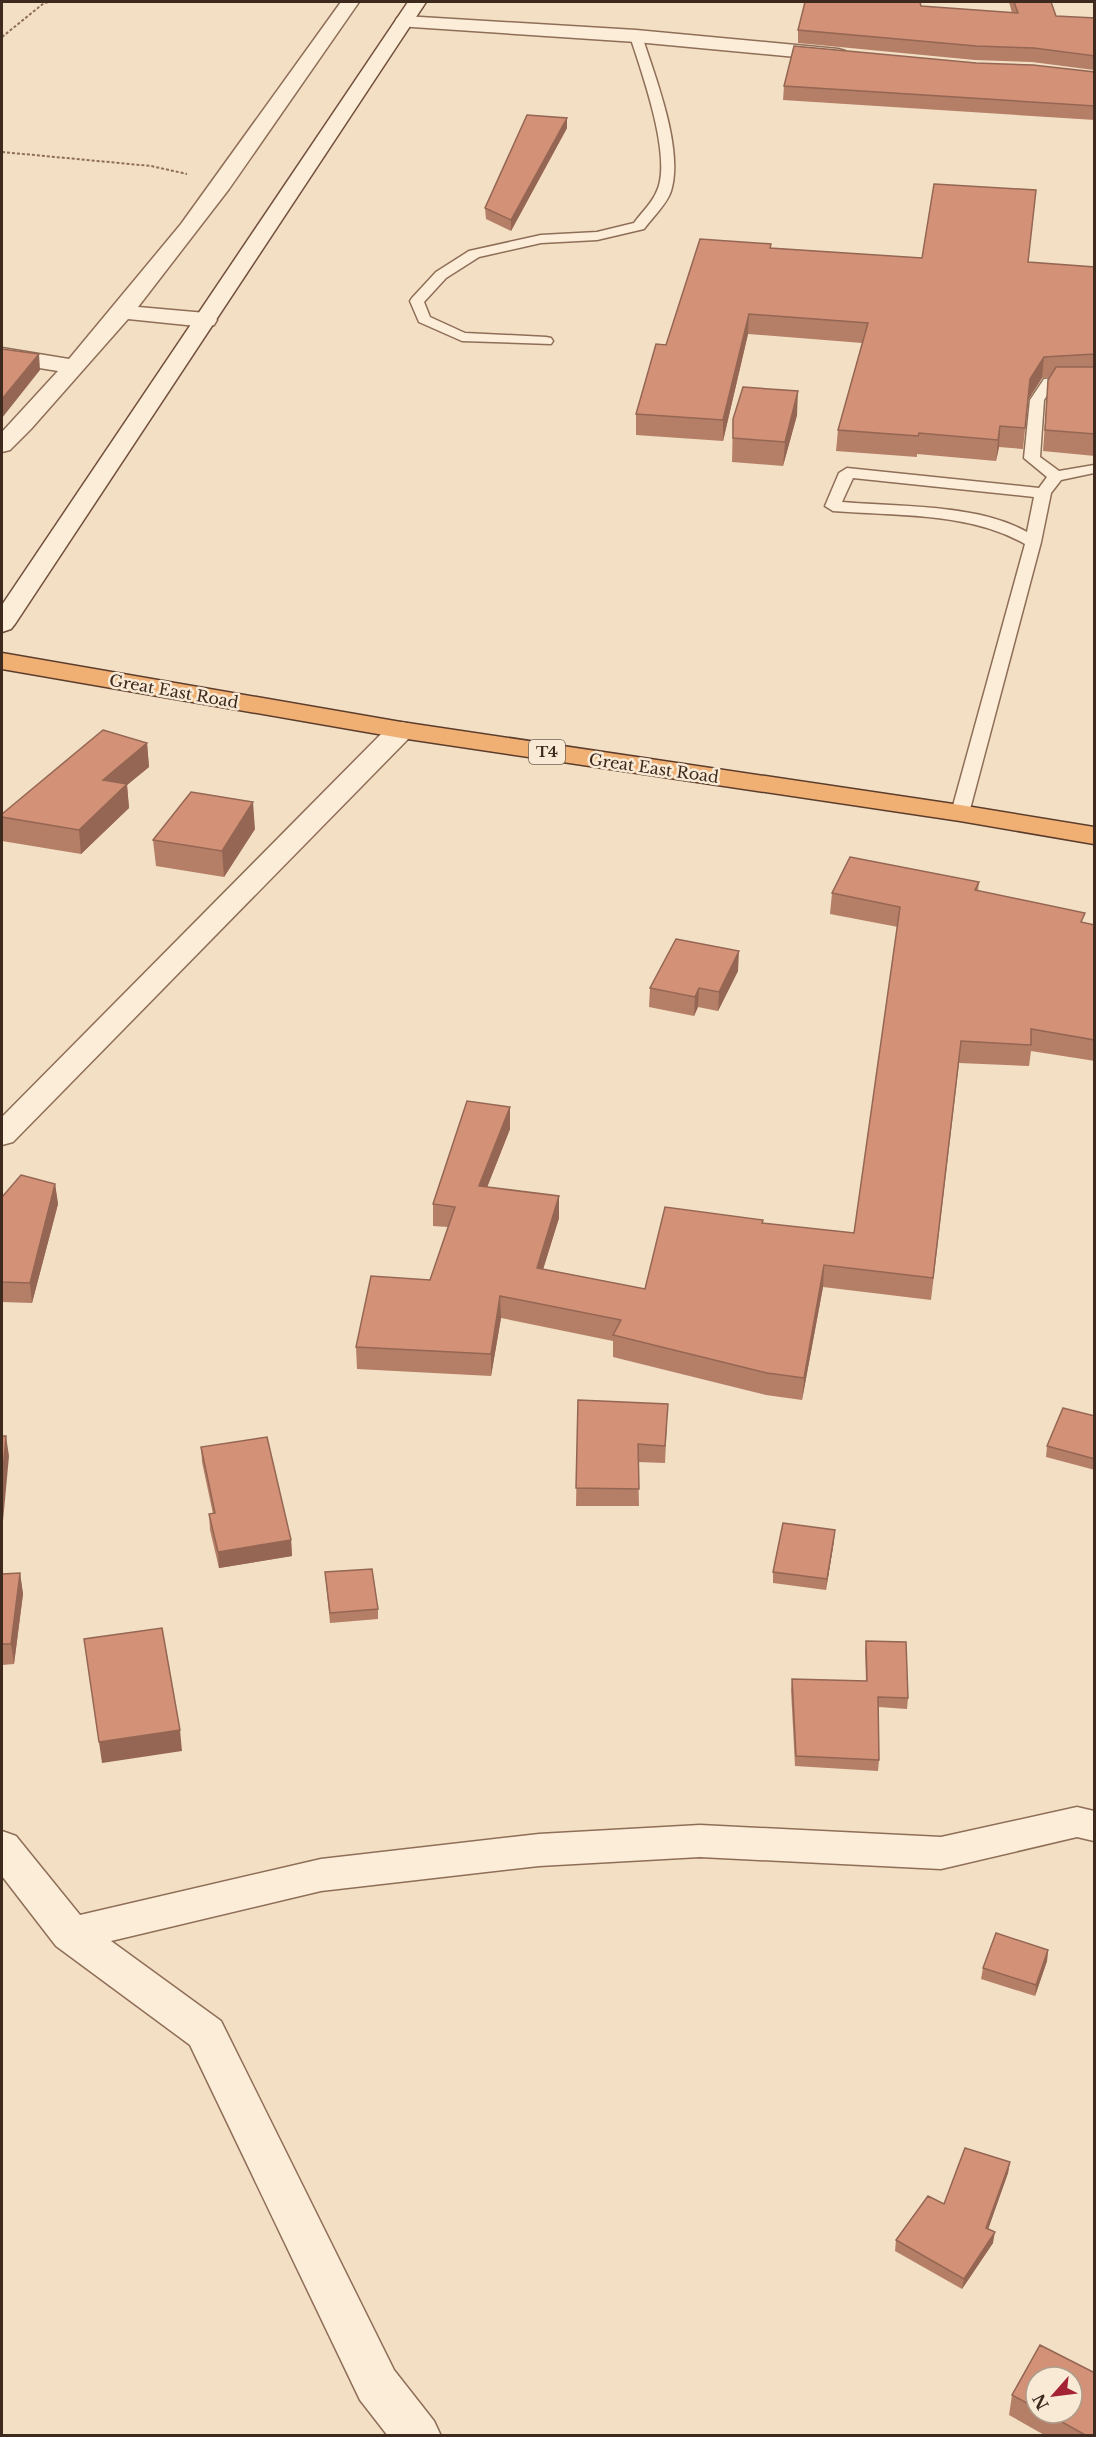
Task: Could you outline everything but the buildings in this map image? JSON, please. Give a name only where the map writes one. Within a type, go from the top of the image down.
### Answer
[{"type":"highway","name":"Great East Road","points":[[2,661],[401,730],[960,813],[1095,836]]},
{"type":"street","points":[[2,445],[28,420],[124,312],[223,182],[350,2]]},
{"type":"street","points":[[2,624],[417,2]]},
{"type":"street","points":[[404,22],[636,36],[858,57]]},
{"type":"street","points":[[124,312],[206,320]]},
{"type":"street","points":[[2,355],[74,367]]},
{"type":"street","points":[[2,1134],[401,730]]},
{"type":"street","points":[[71,1934],[321,1875],[539,1850],[700,1841],[941,1853],[1077,1822],[1095,1826]]},
{"type":"street","points":[[2,1847],[71,1934],[206,2033],[377,2385],[417,2436]]},
{"type":"lane","points":[[546,341],[462,337],[424,319],[417,301],[441,275],[474,254],[541,239],[597,236],[639,226],[664,192],[669,157],[651,83],[636,36]]},
{"type":"lane","points":[[1056,476],[1032,458],[1037,400],[1049,382],[1095,381]]},
{"type":"lane","points":[[960,813],[1033,542],[1043,493],[1056,476],[1095,469]]},
{"type":"lane","points":[[1033,542],[1010,529],[975,518],[833,506],[847,473],[1043,493]]},
{"type":"lane","points":[[910,479],[975,518]]},
{"type":"path","points":[[2,37],[44,3],[49,2]]},
{"type":"path","points":[[2,152],[151,166],[223,182]]}]
